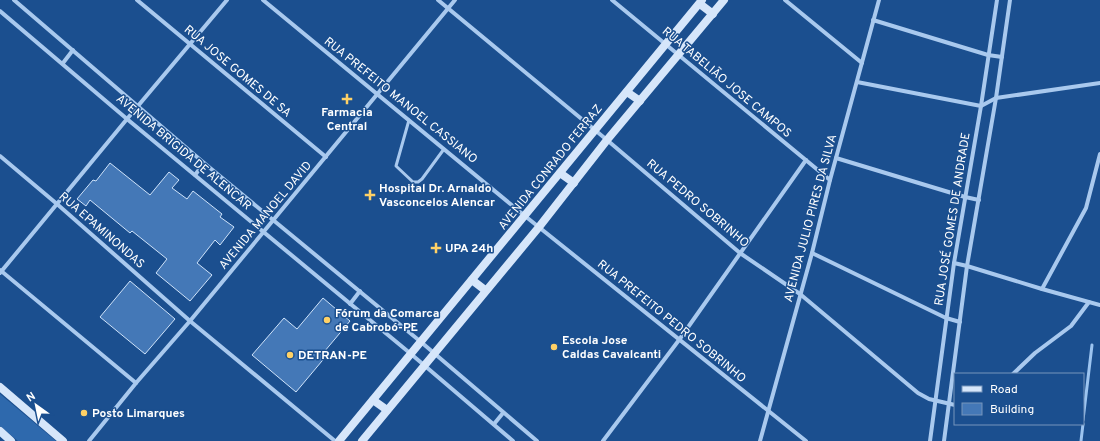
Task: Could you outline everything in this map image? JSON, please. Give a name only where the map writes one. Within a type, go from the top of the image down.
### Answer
[{"type":"street","name":"AVENIDA BRIGIDA DE ALENCAR","points":[[14,0],[204,163],[274,219],[537,441]]},
{"type":"street","name":"RUA JOSE GOMES DE SA","points":[[137,0],[326,157]]},
{"type":"street","points":[[136,383],[0,271],[228,0]]},
{"type":"street","name":"RUA PREFEITO MANOEL CASSIANO","points":[[263,0],[525,216]]},
{"type":"street","name":"RUA PEDRO SOBRINHO","points":[[438,0],[607,140],[740,253],[800,294],[918,393],[934,401],[954,405]]},
{"type":"street","name":"AVENIDA MANOEL DAVID","points":[[89,441],[455,0]]},
{"type":"street","name":"RUA TABELIÃO JOSE CAMPOS","points":[[612,0],[830,180]]},
{"type":"street","points":[[362,441],[574,183],[607,140],[724,0]]},
{"type":"street","points":[[785,0],[862,63]]},
{"type":"street","name":"AVENIDA JULIO PIRES DA SILVA","points":[[760,441],[812,253],[830,180],[879,0]]},
{"type":"street","name":"RUA JOSÉ GOMES DE ANDRADE","points":[[930,441],[934,401],[954,263],[981,106],[997,0]]},
{"type":"street","points":[[944,441],[967,266],[996,98],[1010,0]]},
{"type":"street","points":[[701,2],[713,14]]},
{"type":"street","name":"AVENIDA CONRADO FERRAZ","points":[[339,441],[701,2]]},
{"type":"street","name":"AVENIDA BRIGIDA DE ALENCAR","points":[[0,11],[513,441]]},
{"type":"street","points":[[873,20],[988,55],[1002,57]]},
{"type":"street","points":[[63,63],[73,50]]},
{"type":"street","points":[[857,82],[981,106],[996,98],[1100,83]]},
{"type":"street","points":[[627,92],[640,101]]},
{"type":"street","points":[[1042,289],[1086,208],[1100,154]]},
{"type":"street","name":"RUA EPAMINONDAS","points":[[0,156],[190,321],[335,441]]},
{"type":"street","points":[[836,158],[965,198],[979,200]]},
{"type":"street","points":[[603,441],[679,340],[806,160]]},
{"type":"street","points":[[195,174],[204,163]]},
{"type":"street","points":[[560,173],[574,183]]},
{"type":"street","name":"RUA PREFEITO PEDRO SOBRINHO","points":[[525,216],[806,441]]},
{"type":"street","points":[[812,253],[946,318],[960,322]]},
{"type":"street","points":[[954,263],[1100,305]]},
{"type":"street","points":[[472,280],[485,290]]},
{"type":"street","points":[[350,304],[360,291]]},
{"type":"street","points":[[1014,373],[1035,354],[1071,326],[1089,302]]},
{"type":"street","points":[[0,387],[63,441]]},
{"type":"street","points":[[373,400],[387,410]]},
{"type":"street","points":[[494,424],[503,413]]},
{"type":"street","points":[[0,431],[11,441]]},
{"type":"lane","points":[[409,120],[396,166],[413,182],[418,182],[422,179],[444,149]]},
{"type":"shaded area","points":[[0,394],[56,441],[18,441],[0,426]]},
{"type":"building","points":[[110,163],[150,195],[169,172],[179,180],[172,188],[187,199],[193,191],[222,214],[220,217],[234,227],[220,245],[215,240],[197,263],[212,275],[190,301],[156,273],[167,259],[132,231],[130,233],[90,200],[86,206],[77,199],[93,180],[96,181]]},
{"type":"building","points":[[130,281],[175,319],[145,354],[100,317]]},
{"type":"building","name":"DETRAN-PE","points":[[323,298],[350,321],[324,352],[327,355],[296,392],[252,355],[284,318],[297,329]]},
{"type":"waterway","points":[[1084,412],[1092,345]]},
{"type":"waterway","points":[[1081,441],[1083,425]]},
{"type":"place","name":"Farmacia Central","points":[[347,99]]},
{"type":"place","name":"Hospital Dr. Arnaldo Vasconcelos Alencar","points":[[370,195]]},
{"type":"place","name":"UPA 24h","points":[[436,248]]},
{"type":"place","name":"Fórum da Comarca de Cabrobó-PE","points":[[327,320]]},
{"type":"place","name":"Escola Jose Caldas Cavalcanti","points":[[554,347]]},
{"type":"place","name":"DETRAN-PE","points":[[290,355]]},
{"type":"place","name":"Posto Limarques","points":[[84,413]]}]
